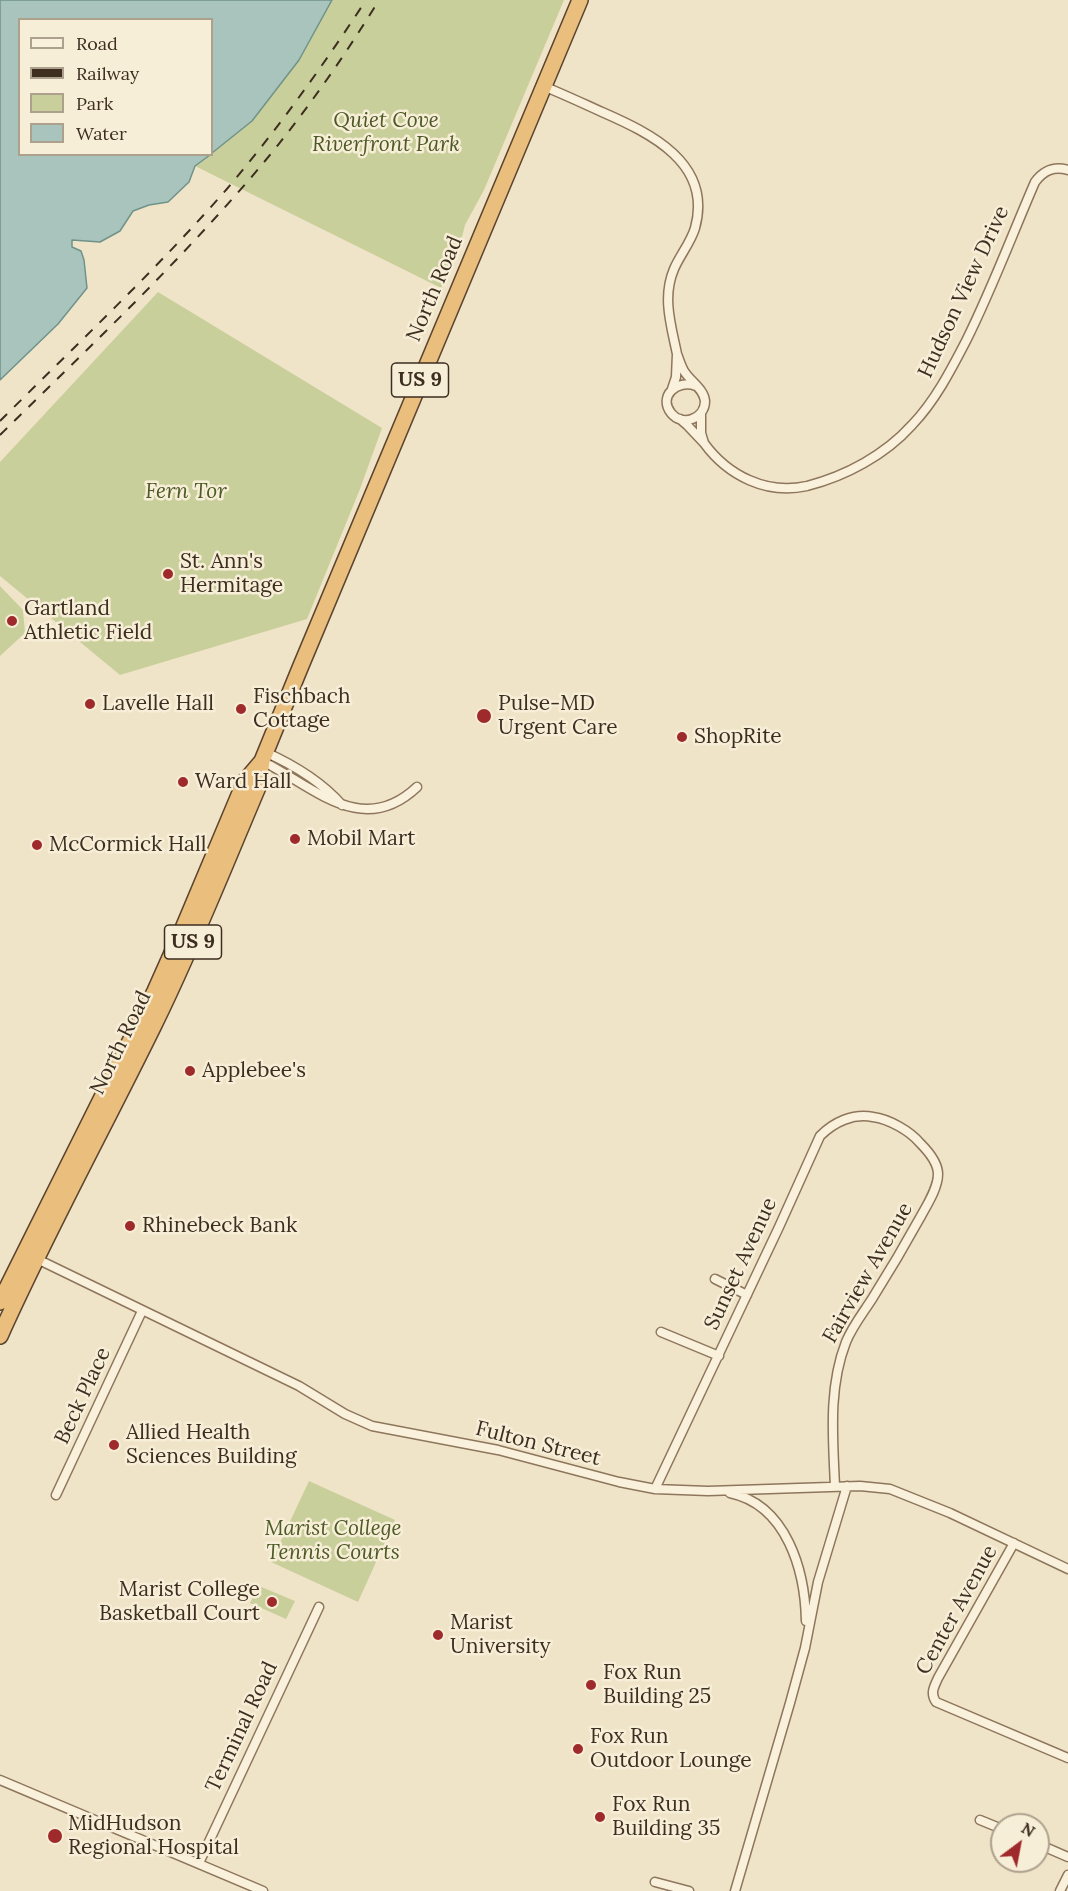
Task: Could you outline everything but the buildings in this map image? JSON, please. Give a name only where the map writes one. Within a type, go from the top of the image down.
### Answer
[{"type":"highway","name":"North Road","points":[[0,1302],[30,1256],[150,1034],[192,945],[258,787],[263,756],[580,0]]},
{"type":"highway","name":"North Road","points":[[0,1336],[30,1256]]},
{"type":"street","points":[[543,86],[648,134],[674,153],[689,172],[696,189],[698,209],[694,229],[668,288],[667,306],[677,354],[684,371],[703,395],[701,433],[704,443]]},
{"type":"street","name":"Hudson View Drive","points":[[679,419],[719,460],[754,483],[772,488],[802,487],[824,481],[862,464],[886,448],[912,425],[950,372],[976,320],[1038,178],[1053,168],[1068,170]]},
{"type":"street","points":[[677,354],[676,376],[668,399],[668,406],[674,416],[679,419],[691,420],[701,413]]},
{"type":"street","points":[[672,390],[683,384],[696,386]]},
{"type":"street","points":[[263,756],[329,801],[361,809],[384,807],[403,799],[417,787]]},
{"type":"street","name":"Sunset Avenue","points":[[655,1489],[820,1136],[831,1125],[852,1117],[872,1116],[902,1129]]},
{"type":"street","name":"Fairview Avenue","points":[[835,1487],[832,1409],[837,1366],[847,1339],[930,1200],[938,1176],[936,1166],[926,1149],[916,1138],[902,1129]]},
{"type":"street","name":"Fulton Street","points":[[30,1256],[306,1390],[363,1423],[394,1432],[506,1452],[619,1482],[655,1489],[715,1490],[871,1486],[900,1492],[943,1509],[1068,1569]]},
{"type":"street","points":[[715,1279],[747,1294]]},
{"type":"street","name":"Beck Place","points":[[56,1495],[142,1311]]},
{"type":"street","points":[[661,1332],[719,1356]]},
{"type":"street","points":[[735,1891],[777,1751],[805,1648],[824,1560],[847,1486]]},
{"type":"street","points":[[715,1490],[751,1500],[765,1510],[786,1537],[796,1559],[802,1583],[806,1616],[805,1648]]},
{"type":"street","name":"Center Avenue","points":[[1014,1543],[938,1678],[932,1695],[936,1702],[1068,1758]]},
{"type":"street","name":"Terminal Road","points":[[199,1863],[319,1607]]},
{"type":"street","points":[[0,1780],[263,1891]]},
{"type":"street","points":[[980,1820],[990,1824]]},
{"type":"street","points":[[1050,1849],[1068,1857]]},
{"type":"street","points":[[1060,1891],[1068,1875]]},
{"type":"street","points":[[655,1882],[689,1891]]},
{"type":"green space","name":"Quiet Cove Riverfront Park","points":[[329,0],[564,0],[484,190],[465,225],[461,241],[441,288],[195,166],[205,156],[213,156],[213,148]]},
{"type":"green space","name":"Fern Tor","points":[[158,292],[382,428],[360,489],[307,619],[120,675],[0,576],[0,462]]},
{"type":"green space","name":"Gartland Athletic Field","points":[[0,586],[23,610],[25,633],[0,656]]},
{"type":"green space","name":"Marist College Tennis Courts","points":[[309,1481],[395,1520],[358,1602],[271,1562]]},
{"type":"green space","name":"Marist College Basketball Court","points":[[259,1586],[295,1601],[286,1619],[250,1603]]},
{"type":"water","points":[[0,0],[332,0],[299,60],[252,121],[213,152],[213,18],[18,18],[18,156],[209,156],[195,166],[189,182],[168,202],[149,205],[133,211],[120,231],[100,242],[72,240],[72,247],[81,251],[84,260],[87,288],[58,324],[0,380]]},
{"type":"railway","points":[[0,421],[143,279],[226,190],[299,97],[366,0]]},
{"type":"railway","points":[[0,435],[148,289],[253,175],[311,102],[379,0]]},
{"type":"place","name":"St. Ann's Hermitage","points":[[168,574]]},
{"type":"place","name":"Gartland Athletic Field","points":[[12,621]]},
{"type":"place","name":"Lavelle Hall","points":[[90,704]]},
{"type":"place","name":"Fischbach Cottage","points":[[241,709]]},
{"type":"place","name":"Pulse-MD Urgent Care","points":[[484,716]]},
{"type":"place","name":"ShopRite","points":[[682,737]]},
{"type":"place","name":"Ward Hall","points":[[183,782]]},
{"type":"place","name":"Mobil Mart","points":[[295,839]]},
{"type":"place","name":"McCormick Hall","points":[[37,845]]},
{"type":"place","name":"Applebee's","points":[[190,1071]]},
{"type":"place","name":"Rhinebeck Bank","points":[[130,1226]]},
{"type":"place","name":"Allied Health Sciences Building","points":[[114,1445]]},
{"type":"place","name":"Marist College Basketball Court","points":[[272,1602]]},
{"type":"place","name":"Marist University","points":[[438,1635]]},
{"type":"place","name":"Fox Run Building 25","points":[[591,1685]]},
{"type":"place","name":"Fox Run Outdoor Lounge","points":[[578,1749]]},
{"type":"place","name":"Fox Run Building 35","points":[[600,1817]]},
{"type":"place","name":"MidHudson Regional Hospital","points":[[55,1836]]}]
